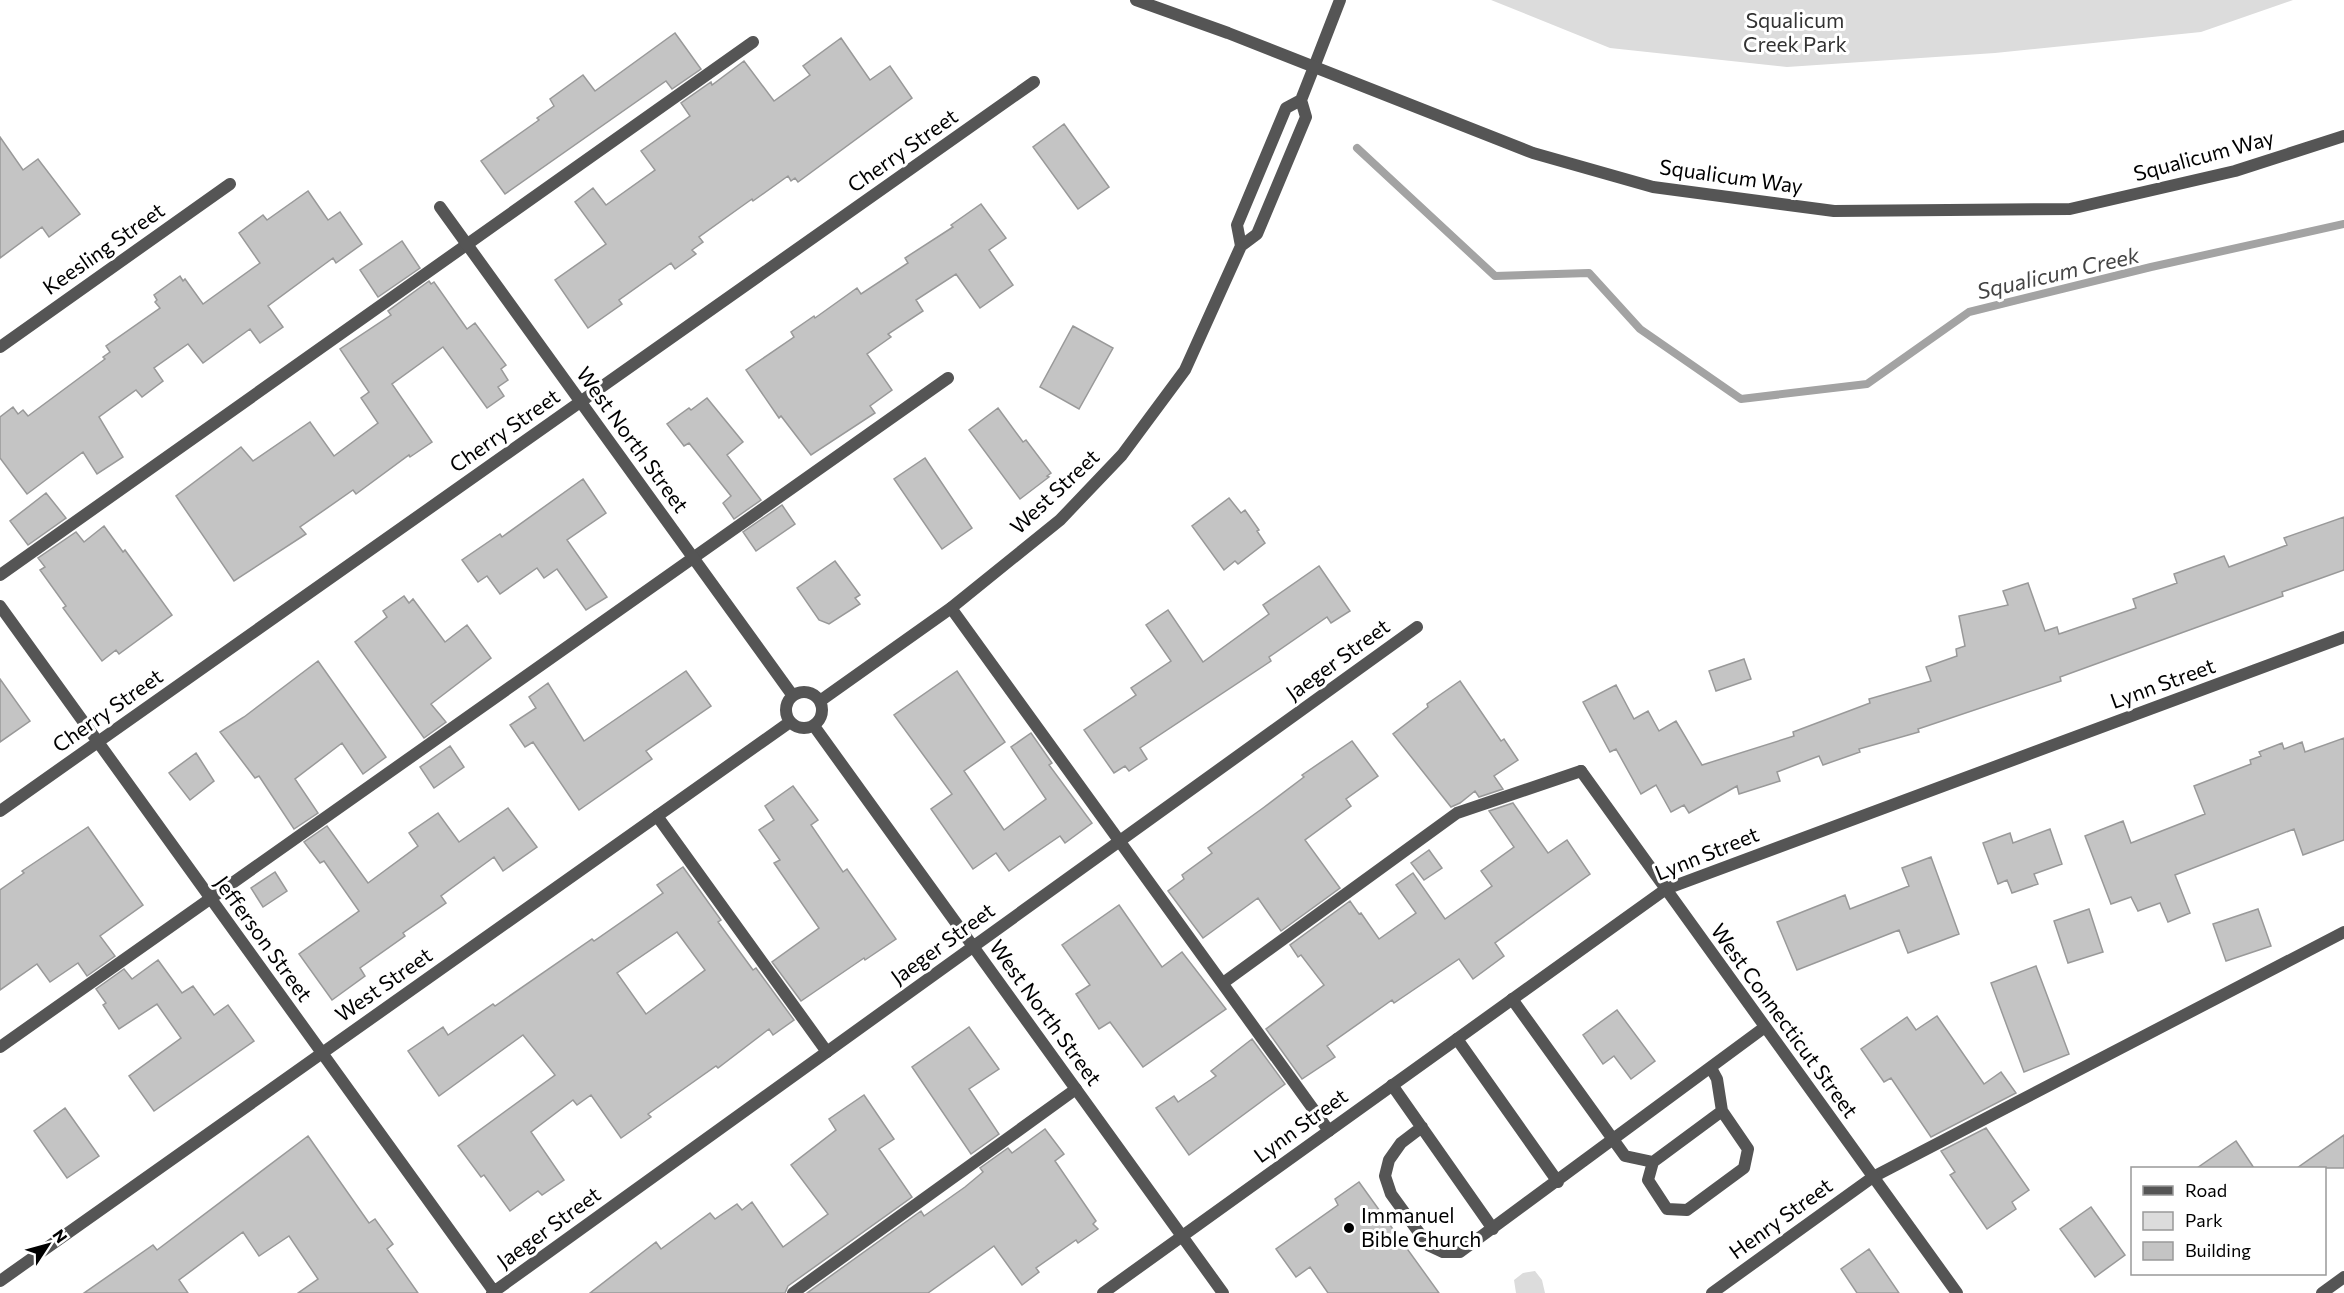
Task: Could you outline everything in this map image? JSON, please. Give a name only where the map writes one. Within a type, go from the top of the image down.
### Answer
[{"type":"street","name":"Squalicum Way","points":[[1137,0],[1314,66],[1533,153],[1653,187],[1834,212],[2070,209],[2235,171],[2344,136]]},
{"type":"street","name":"West Street","points":[[1241,246],[1237,225],[1286,108],[1300,100],[1340,0]]},
{"type":"street","points":[[0,575],[753,42]]},
{"type":"street","name":"Cherry Street","points":[[0,811],[1034,82]]},
{"type":"street","name":"West Street","points":[[820,701],[951,608],[1060,520],[1122,455],[1185,370],[1241,246],[1257,234],[1306,117],[1300,100]]},
{"type":"street","name":"Keesling Street","points":[[0,346],[230,184]]},
{"type":"street","name":"West North Street","points":[[440,207],[793,696]]},
{"type":"street","points":[[0,1047],[948,378]]},
{"type":"street","name":"Jefferson Street","points":[[0,606],[494,1293]]},
{"type":"street","points":[[951,608],[1329,1131]]},
{"type":"street","name":"Jaeger Street","points":[[494,1293],[1417,627]]},
{"type":"street","name":"Lynn Street","points":[[1104,1293],[1666,889],[2344,637]]},
{"type":"street","points":[[805,692],[816,696],[820,701],[823,712],[814,726],[801,729],[790,722],[786,711],[793,696],[805,692]]},
{"type":"street","name":"West Street","points":[[0,1281],[790,722]]},
{"type":"street","name":"West North Street","points":[[814,726],[1224,1293]]},
{"type":"street","name":"West Connecticut Street","points":[[1223,983],[1457,813],[1581,771],[1957,1293]]},
{"type":"street","points":[[657,816],[827,1052]]},
{"type":"street","name":"Henry Street","points":[[1712,1293],[1873,1177],[2344,932]]},
{"type":"street","points":[[1512,999],[1625,1156],[1653,1162]]},
{"type":"street","points":[[1422,1127],[1401,1143],[1389,1160],[1385,1176],[1391,1194],[1428,1245],[1443,1252],[1460,1252],[1558,1182],[1765,1027]]},
{"type":"street","points":[[1457,1039],[1558,1182]]},
{"type":"street","points":[[1711,1068],[1717,1079],[1722,1111],[1748,1149],[1744,1168],[1687,1210],[1667,1209],[1648,1180],[1653,1162],[1722,1111]]},
{"type":"street","points":[[1392,1085],[1493,1229]]},
{"type":"street","points":[[793,1293],[1076,1089]]},
{"type":"street","points":[[2322,1293],[2344,1277]]},
{"type":"green space","name":"Squalicum Creek Park","points":[[1491,0],[2293,0],[2201,32],[1995,53],[1787,67],[1610,48]]},
{"type":"green space","points":[[1535,1271],[1542,1280],[1545,1293],[1516,1293],[1514,1280],[1523,1273]]},
{"type":"building","points":[[675,33],[701,69],[672,89],[666,81],[505,194],[481,161],[539,120],[537,118],[554,106],[550,99],[583,75],[595,91]]},
{"type":"building","points":[[841,38],[870,80],[890,66],[912,98],[798,182],[795,178],[791,181],[788,176],[753,201],[752,199],[699,237],[703,242],[692,250],[696,254],[675,269],[671,263],[619,300],[622,304],[588,328],[555,280],[606,244],[575,202],[593,188],[606,205],[655,170],[641,151],[690,116],[681,103],[711,82],[712,85],[744,61],[774,101],[810,75],[803,66]]},
{"type":"building","points":[[1064,124],[1109,187],[1078,209],[1033,147]]},
{"type":"building","points":[[0,137],[23,170],[38,159],[80,214],[49,237],[42,227],[0,258]]},
{"type":"building","points":[[308,191],[328,220],[340,212],[362,244],[336,263],[333,258],[268,306],[283,327],[260,343],[250,329],[203,363],[188,344],[154,368],[163,381],[142,397],[136,390],[99,417],[123,457],[97,474],[83,452],[27,494],[0,458],[0,417],[13,407],[18,414],[23,410],[28,416],[105,359],[103,357],[110,352],[106,346],[160,308],[155,302],[157,300],[154,295],[180,276],[183,281],[185,279],[203,304],[260,263],[239,233],[263,215],[267,220]]},
{"type":"building","points":[[981,204],[1006,238],[989,250],[1013,285],[980,308],[956,274],[916,300],[923,311],[888,334],[891,337],[867,354],[892,390],[870,406],[875,413],[811,455],[781,416],[779,418],[746,370],[794,337],[791,332],[814,316],[815,318],[857,288],[861,294],[908,263],[905,258],[953,227],[951,225]]},
{"type":"building","points":[[402,241],[420,268],[378,297],[360,270]]},
{"type":"building","points":[[429,281],[431,284],[434,282],[467,329],[475,323],[506,365],[501,369],[508,380],[498,387],[504,396],[487,408],[443,347],[392,384],[432,442],[410,457],[409,455],[356,494],[353,490],[300,527],[306,534],[234,581],[176,496],[241,447],[253,461],[310,422],[334,456],[378,423],[361,398],[369,392],[340,349],[391,315],[388,311]]},
{"type":"building","points":[[1073,326],[1113,348],[1079,409],[1040,387]]},
{"type":"building","points":[[707,398],[743,442],[727,455],[761,500],[734,519],[723,503],[731,496],[689,443],[684,446],[667,424]]},
{"type":"building","points":[[998,408],[1023,442],[1026,440],[1051,473],[1020,499],[969,430]]},
{"type":"building","points":[[925,458],[972,528],[942,549],[894,479]]},
{"type":"building","points":[[583,479],[606,513],[567,540],[607,597],[586,610],[557,569],[544,578],[537,568],[500,594],[487,576],[478,582],[462,560],[500,534],[502,537]]},
{"type":"building","points":[[46,493],[66,518],[28,545],[10,521]]},
{"type":"building","points":[[1229,498],[1241,513],[1245,510],[1265,543],[1238,564],[1235,561],[1224,570],[1192,526]]},
{"type":"building","points":[[782,505],[795,524],[756,551],[743,532]]},
{"type":"building","points":[[2344,517],[2344,570],[2282,592],[2283,596],[2060,677],[2061,681],[1918,729],[1919,732],[1859,749],[1860,752],[1823,765],[1819,756],[1777,772],[1780,781],[1739,794],[1737,786],[1689,813],[1684,805],[1671,812],[1656,785],[1641,794],[1616,749],[1610,752],[1583,702],[1616,685],[1634,719],[1648,711],[1659,731],[1676,721],[1702,765],[1794,736],[1793,732],[1870,703],[1869,699],[1931,681],[1926,667],[1957,656],[1956,649],[1965,646],[1959,616],[2008,605],[2003,591],[2028,583],[2045,631],[2057,627],[2059,634],[2136,608],[2133,599],[2177,583],[2174,574],[2224,556],[2229,567],[2287,545],[2284,538]]},
{"type":"building","points":[[104,526],[123,552],[125,550],[172,615],[119,654],[116,650],[102,661],[63,608],[66,606],[40,570],[45,567],[38,558],[76,532],[84,542]]},
{"type":"building","points":[[835,561],[860,595],[855,598],[860,604],[829,624],[819,620],[797,588]]},
{"type":"building","points":[[1319,566],[1350,611],[1331,623],[1327,617],[1269,657],[1271,661],[1140,748],[1147,759],[1129,771],[1125,766],[1114,773],[1084,730],[1136,695],[1131,688],[1171,661],[1146,625],[1168,610],[1203,662],[1269,614],[1263,605]]},
{"type":"building","points":[[404,596],[409,603],[413,599],[445,642],[467,625],[491,658],[431,704],[446,722],[424,738],[355,642],[387,617],[383,611]]},
{"type":"building","points":[[1744,659],[1751,679],[1716,691],[1709,671]]},
{"type":"building","points":[[318,661],[386,757],[363,774],[342,743],[295,779],[318,813],[294,829],[259,776],[255,778],[220,732],[244,717]]},
{"type":"building","points":[[686,671],[711,706],[646,751],[652,759],[579,810],[533,742],[525,747],[510,725],[536,708],[529,697],[548,683],[584,741]]},
{"type":"building","points":[[957,671],[1005,742],[964,771],[1004,830],[1046,799],[1011,747],[1031,733],[1052,763],[1049,765],[1092,823],[1065,843],[1060,836],[1009,871],[996,853],[973,869],[931,809],[952,794],[894,715]]},
{"type":"building","points":[[0,679],[30,721],[0,742]]},
{"type":"building","points":[[1460,681],[1501,741],[1504,739],[1518,760],[1494,776],[1503,789],[1479,797],[1475,791],[1451,807],[1393,734],[1428,707],[1427,704]]},
{"type":"building","points":[[2344,738],[2344,840],[2303,855],[2294,829],[2175,875],[2190,913],[2168,922],[2160,903],[2138,911],[2131,897],[2111,904],[2085,836],[2123,821],[2131,843],[2205,814],[2194,786],[2251,764],[2250,760],[2261,756],[2259,752],[2282,743],[2284,749],[2302,742],[2305,752]]},
{"type":"building","points":[[1352,741],[1378,776],[1346,799],[1351,806],[1305,840],[1340,888],[1281,931],[1258,898],[1203,938],[1168,891],[1184,879],[1182,875],[1212,853],[1208,848],[1304,777],[1302,775]]},
{"type":"building","points":[[450,746],[464,767],[434,788],[420,767]]},
{"type":"building","points":[[196,753],[214,781],[190,800],[169,773]]},
{"type":"building","points":[[793,786],[818,820],[811,825],[843,872],[847,869],[896,939],[801,1001],[772,962],[819,928],[774,863],[780,860],[759,830],[774,820],[765,806]]},
{"type":"building","points":[[1513,803],[1548,853],[1567,840],[1590,874],[1495,943],[1504,956],[1473,979],[1459,959],[1394,1003],[1392,1000],[1327,1046],[1335,1057],[1302,1079],[1266,1029],[1324,985],[1301,955],[1298,957],[1290,945],[1350,901],[1379,939],[1416,913],[1396,885],[1413,873],[1445,919],[1492,886],[1481,871],[1514,847],[1489,811]]},
{"type":"building","points":[[508,808],[537,847],[503,871],[494,857],[441,896],[446,903],[403,933],[405,936],[360,968],[365,976],[332,1000],[299,954],[359,911],[324,861],[320,863],[304,842],[327,826],[368,883],[418,846],[409,833],[438,813],[459,842]]},
{"type":"building","points":[[88,827],[143,905],[100,936],[115,956],[87,976],[78,963],[50,982],[37,964],[0,990],[0,890],[24,873],[22,871]]},
{"type":"building","points":[[2050,829],[2062,864],[2034,874],[2038,884],[2012,893],[2007,880],[1998,884],[1983,843],[2010,833],[2013,843]]},
{"type":"building","points":[[1429,850],[1442,868],[1424,880],[1411,863]]},
{"type":"building","points":[[1931,857],[1959,934],[1908,953],[1899,930],[1797,970],[1777,922],[1845,895],[1850,909],[1909,886],[1902,868]]},
{"type":"building","points":[[683,867],[721,920],[718,922],[753,970],[756,968],[794,1020],[773,1035],[769,1029],[718,1068],[716,1066],[648,1114],[651,1117],[621,1138],[591,1095],[577,1105],[573,1100],[531,1132],[564,1180],[542,1195],[538,1191],[510,1211],[484,1175],[481,1177],[458,1146],[555,1075],[523,1035],[439,1096],[408,1051],[443,1027],[448,1035],[493,1004],[495,1006],[592,939],[594,941],[663,893],[657,885]],"holes":[[[677,932],[705,970],[646,1014],[617,973]]]},
{"type":"building","points":[[275,872],[287,891],[263,907],[251,888]]},
{"type":"building","points":[[1119,905],[1162,967],[1182,952],[1226,1009],[1143,1067],[1110,1022],[1099,1029],[1076,994],[1090,985],[1062,945]]},
{"type":"building","points":[[2089,909],[2103,952],[2068,963],[2054,921]]},
{"type":"building","points":[[2258,909],[2271,946],[2226,961],[2213,924]]},
{"type":"building","points":[[158,960],[182,993],[193,986],[214,1015],[228,1005],[254,1041],[154,1111],[129,1076],[181,1038],[157,1004],[119,1029],[103,1005],[106,1003],[96,989],[124,969],[132,979]]},
{"type":"building","points":[[2036,966],[2069,1054],[2024,1072],[1991,983]]},
{"type":"building","points":[[1617,1010],[1655,1061],[1631,1079],[1614,1056],[1603,1064],[1583,1035]]},
{"type":"building","points":[[1937,1016],[1984,1084],[2001,1072],[2016,1093],[1931,1137],[1891,1078],[1884,1082],[1861,1049],[1907,1017],[1916,1030]]},
{"type":"building","points":[[969,1027],[999,1069],[969,1089],[999,1134],[971,1154],[912,1067]]},
{"type":"building","points":[[1252,1039],[1285,1084],[1189,1155],[1156,1108],[1174,1096],[1178,1102],[1216,1076],[1211,1071]]},
{"type":"building","points":[[864,1095],[894,1139],[879,1149],[912,1197],[788,1286],[785,1293],[590,1293],[656,1242],[661,1249],[710,1213],[715,1219],[737,1204],[742,1210],[752,1202],[783,1247],[828,1214],[791,1165],[836,1130],[829,1119]]},
{"type":"building","points":[[65,1108],[99,1156],[67,1178],[34,1131]]},
{"type":"building","points":[[1986,1128],[2029,1190],[2012,1202],[2016,1209],[1987,1229],[1950,1175],[1955,1172],[1941,1151]]},
{"type":"building","points":[[1045,1129],[1064,1154],[1055,1161],[1096,1221],[1093,1224],[1098,1229],[1078,1243],[1076,1240],[1036,1268],[1039,1272],[1022,1285],[994,1246],[928,1293],[807,1293],[921,1211],[924,1216],[965,1187],[983,1172],[980,1168],[1008,1148],[1012,1153]]},
{"type":"building","points":[[2344,1135],[2344,1168],[2298,1167]]},
{"type":"building","points":[[308,1136],[369,1223],[375,1219],[393,1244],[387,1249],[418,1293],[298,1293],[318,1279],[289,1236],[259,1256],[243,1232],[179,1280],[188,1293],[84,1293],[153,1245],[157,1250]]},
{"type":"building","points":[[2236,1141],[2253,1167],[2198,1167]]},
{"type":"building","name":"Immanuel Bible Church","points":[[1359,1182],[1439,1293],[1328,1293],[1310,1267],[1296,1277],[1276,1249],[1338,1205],[1335,1199]]},
{"type":"building","points":[[2091,1207],[2125,1255],[2095,1277],[2060,1229]]},
{"type":"building","points":[[1869,1249],[1899,1293],[1857,1293],[1841,1269]]},
{"type":"waterway","name":"Squalicum Creek","points":[[1357,148],[1495,276],[1589,273],[1640,329],[1741,399],[1867,384],[1969,312],[2151,267],[2344,224]]},
{"type":"place","name":"Immanuel Bible Church","points":[[1349,1228]]}]
